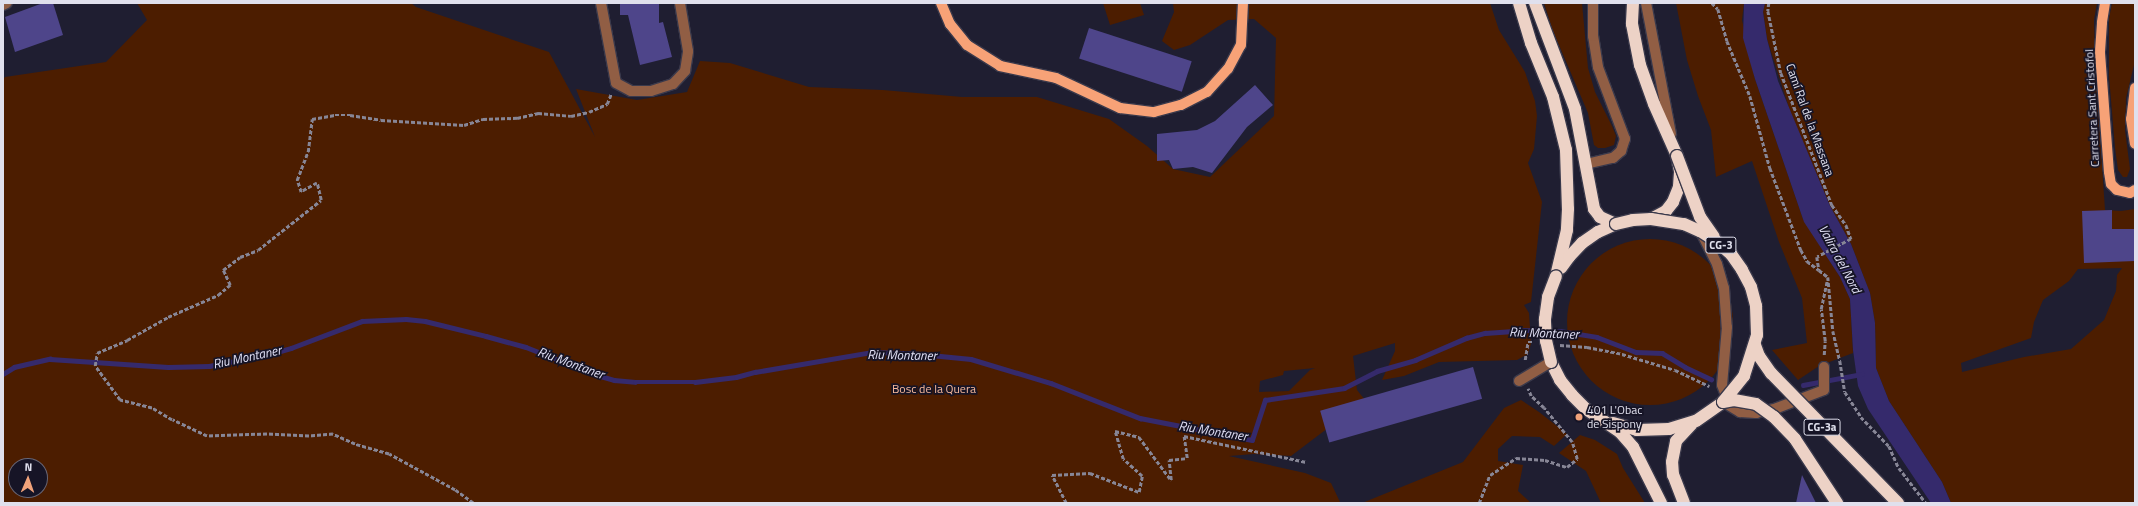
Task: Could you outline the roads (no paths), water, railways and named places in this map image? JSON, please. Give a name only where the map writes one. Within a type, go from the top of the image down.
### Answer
[{"type":"highway","name":"CG-3","points":[[1519,3],[1531,42],[1553,97],[1566,150],[1568,191],[1567,230],[1556,276],[1548,296],[1545,319],[1546,341],[1551,362],[1560,380],[1572,395],[1586,409],[1620,432],[1633,446],[1661,503]]},
{"type":"highway","points":[[1535,3],[1575,109],[1594,209],[1600,217],[1616,224]]},
{"type":"highway","points":[[1633,3],[1632,24],[1640,64],[1654,104],[1700,217],[1716,241]]},
{"type":"highway","points":[[1651,219],[1666,211],[1673,202],[1679,187],[1680,172],[1676,156]]},
{"type":"highway","name":"CG-3","points":[[1556,276],[1569,257],[1582,243],[1598,232],[1616,224],[1633,220],[1651,219],[1684,224],[1700,231],[1716,241],[1737,262],[1751,287],[1757,316],[1755,345],[1744,376],[1723,402],[1696,421],[1676,441],[1673,451],[1673,475],[1684,503]]},
{"type":"highway","name":"CG-3a","points":[[1755,345],[1758,356],[1771,373],[1898,503]]},
{"type":"highway","name":"CG-3a","points":[[1723,402],[1734,400],[1756,404],[1774,417],[1795,439],[1837,503]]},
{"type":"highway","name":"CG-3","points":[[1602,419],[1621,426],[1653,430],[1685,425],[1696,421]]},
{"type":"main road","points":[[941,3],[950,24],[968,45],[1000,66],[1056,78],[1120,108],[1154,112],[1181,105],[1207,92],[1228,69],[1241,45],[1244,10],[1243,3]]},
{"type":"main road","name":"Carretera Sant Cristofol","points":[[2105,3],[2100,53],[2109,172],[2111,184],[2117,190],[2130,193],[2135,190]]},
{"type":"main road","points":[[2135,88],[2131,119],[2135,144]]},
{"type":"street","points":[[3,5],[7,3]]},
{"type":"street","points":[[601,3],[616,83],[631,91],[651,91],[673,84],[685,71],[688,51],[680,3]]},
{"type":"street","points":[[1586,164],[1613,158],[1621,151],[1625,139],[1598,67],[1594,36],[1593,3]]},
{"type":"street","points":[[1646,3],[1670,130],[1686,191],[1702,237],[1717,264],[1724,288],[1727,327],[1722,385],[1730,406],[1740,412],[1756,413],[1824,390],[1824,367]]},
{"type":"street","points":[[1522,383],[1551,362]]},
{"type":"water","name":"Valira del Nord","points":[[1744,3],[1765,3],[1763,12],[1767,39],[1778,81],[1830,206],[1851,244],[1870,293],[1875,323],[1876,368],[1889,401],[1942,482],[1951,503],[1931,503],[1868,409],[1858,386],[1853,350],[1850,299],[1840,277],[1804,222],[1755,79],[1743,38]]},
{"type":"waterway","name":"Riu Montaner","points":[[3,374],[14,367],[50,359],[168,367],[209,366],[270,354],[291,348],[362,321],[406,319],[425,321],[526,347],[597,375],[614,380],[635,382],[695,382],[736,377],[755,372],[872,352],[910,353],[971,359],[1051,383],[1140,418],[1252,440],[1265,400],[1344,388],[1377,371],[1415,360],[1466,338],[1485,333],[1524,330],[1560,331],[1597,337],[1636,352],[1662,353],[1685,367],[1711,379]]},
{"type":"waterway","name":"Riu Montaner","points":[[1803,385],[1862,374]]},
{"type":"place","name":"401 L'Obac de Sispony","points":[[1579,417]]},
{"type":"park label","name":"Bosc de la Quera","points":[[934,389]]}]
